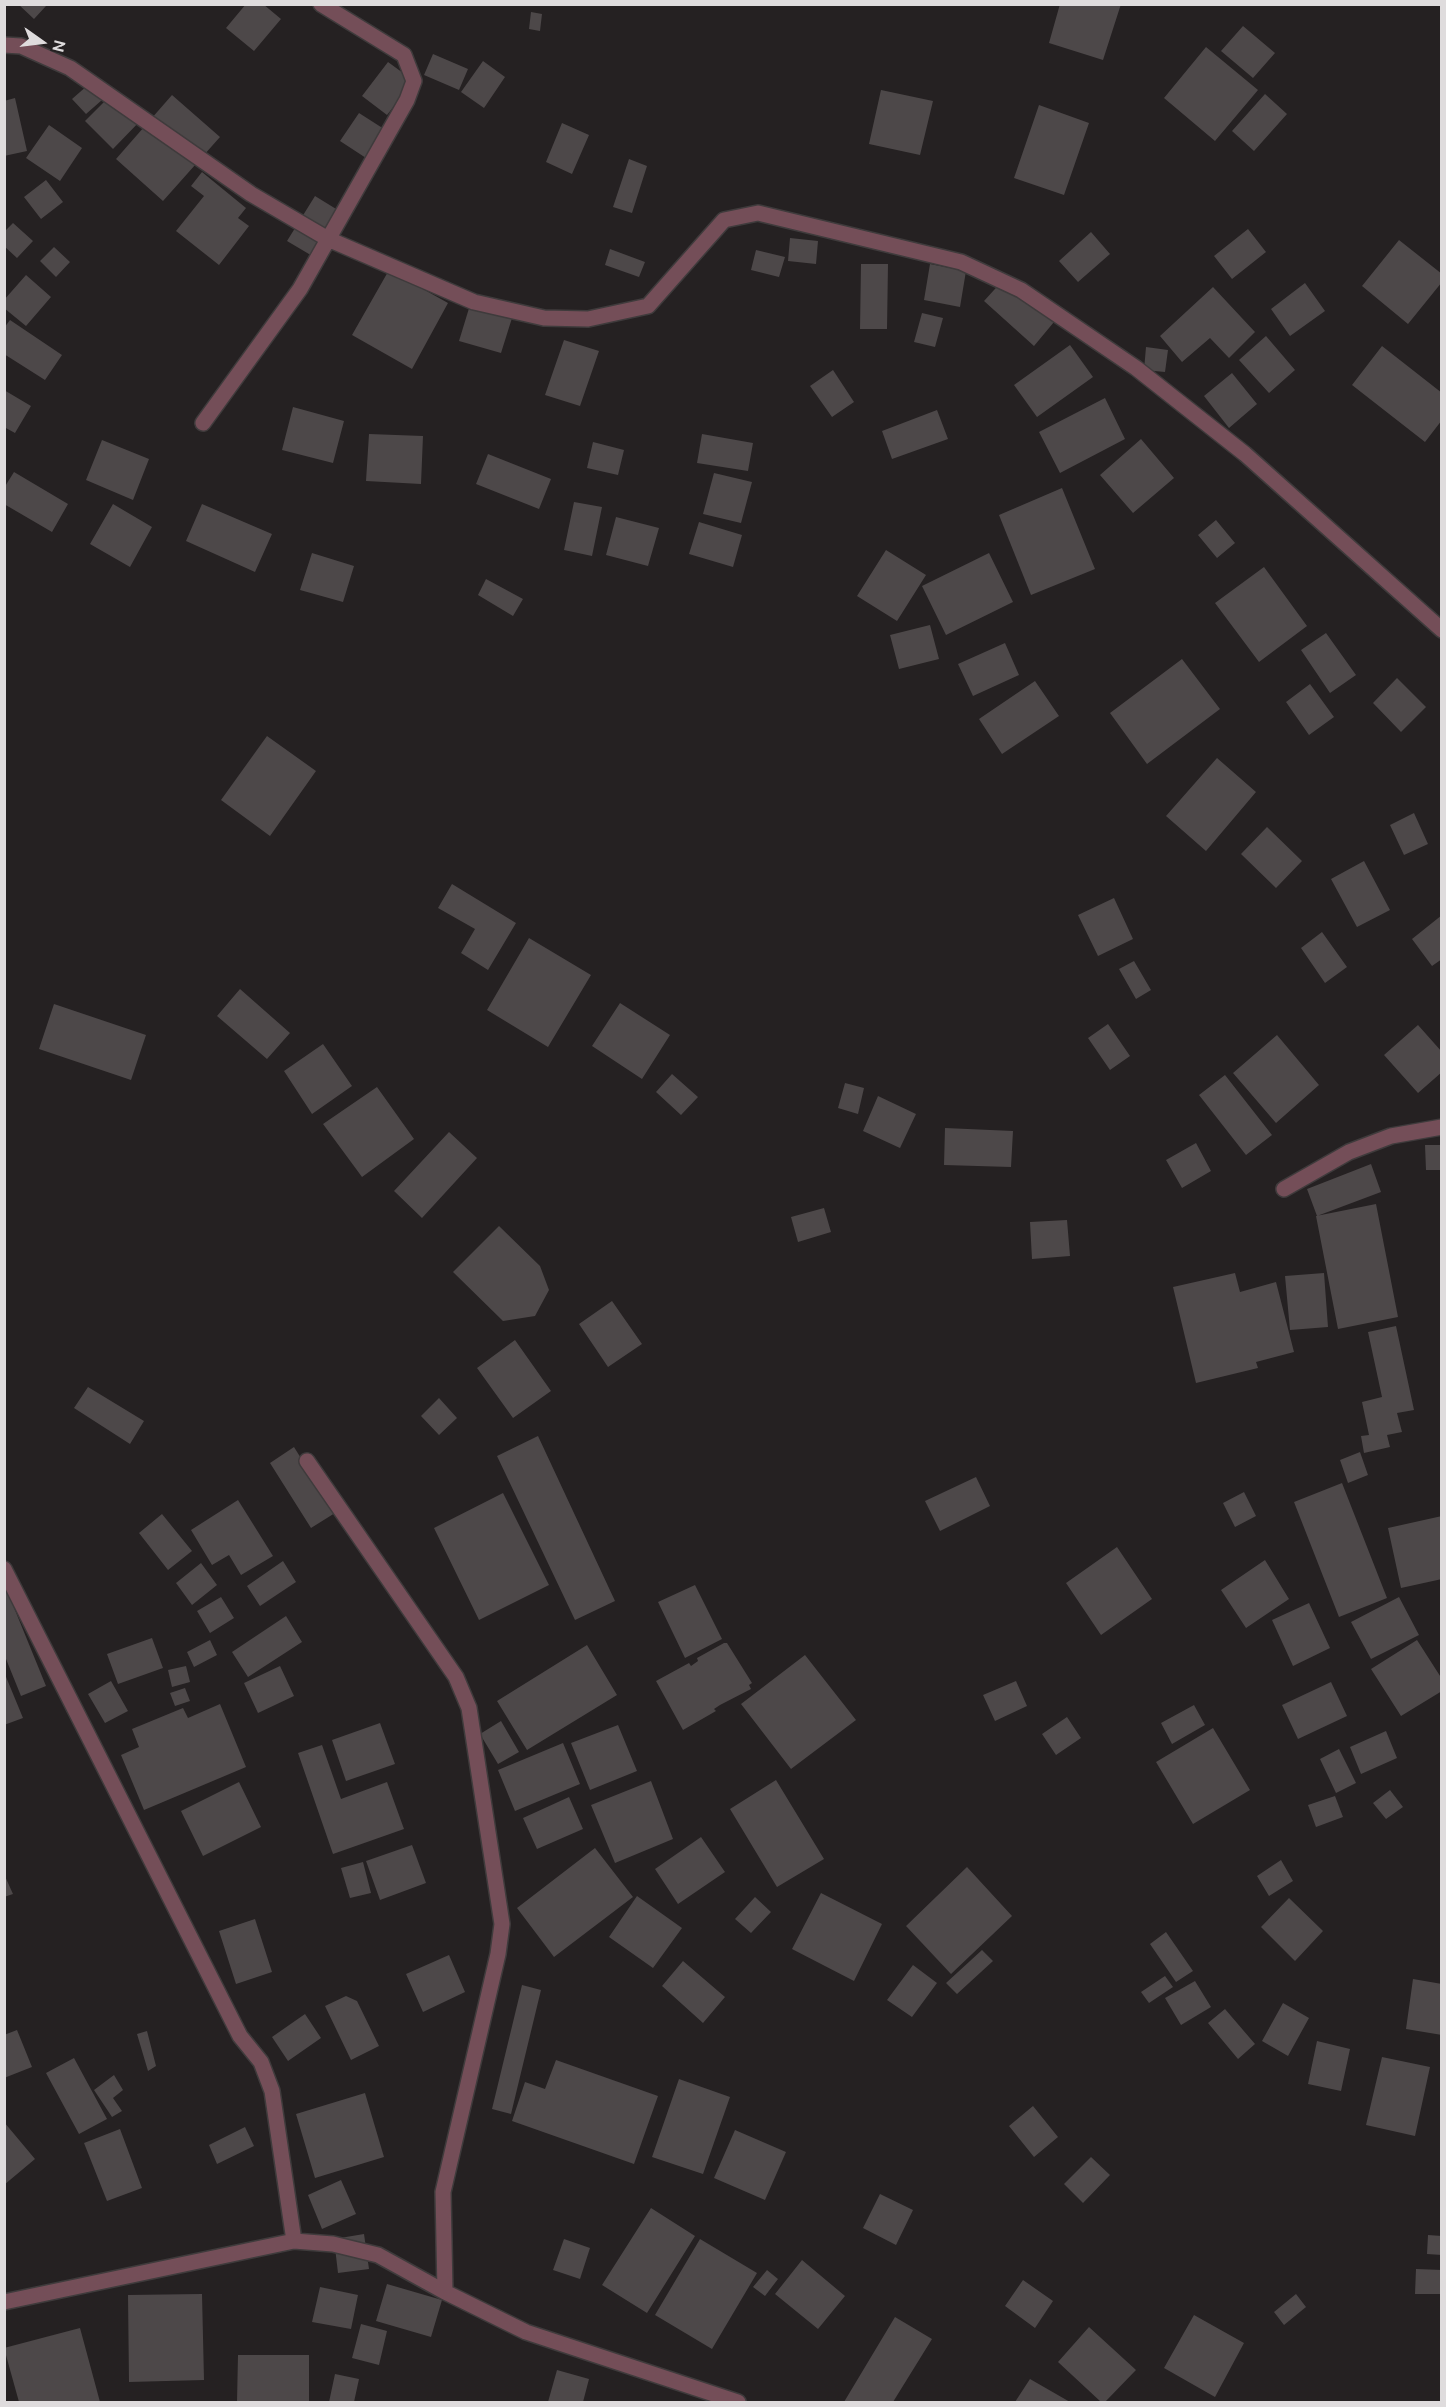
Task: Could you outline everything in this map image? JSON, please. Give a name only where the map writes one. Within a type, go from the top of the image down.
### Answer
[{"type":"street","points":[[203,423],[300,289],[407,100],[414,81],[404,55],[321,4]]},
{"type":"street","points":[[4,45],[21,46],[70,68],[251,194],[328,239],[474,302],[544,318],[588,320],[648,306],[724,219],[758,213],[961,262],[1021,290],[1136,368],[1245,454],[1442,630]]},
{"type":"street","points":[[1284,1189],[1348,1152],[1391,1136],[1442,1127]]},
{"type":"street","points":[[307,1461],[456,1677],[469,1708],[502,1924],[498,1954],[443,2192],[444,2292]]},
{"type":"street","points":[[4,1569],[240,2036],[261,2062],[272,2091],[294,2241]]},
{"type":"street","points":[[4,2302],[294,2241],[333,2244],[378,2255],[444,2292],[526,2332],[738,2403]]},
{"type":"building","points":[[18,4],[45,4],[46,6],[34,19]]},
{"type":"building","points":[[246,4],[263,4],[281,19],[254,51],[226,28]]},
{"type":"building","points":[[1060,4],[1121,4],[1103,60],[1049,43]]},
{"type":"building","points":[[531,12],[542,14],[540,31],[529,29]]},
{"type":"building","points":[[1243,26],[1275,53],[1253,78],[1221,51]]},
{"type":"building","points":[[1206,47],[1258,90],[1215,141],[1164,98]]},
{"type":"building","points":[[433,54],[468,69],[459,90],[424,75]]},
{"type":"building","points":[[483,61],[505,77],[484,108],[461,92]]},
{"type":"building","points":[[388,62],[414,81],[387,115],[362,96]]},
{"type":"building","points":[[88,85],[102,100],[86,114],[72,99]]},
{"type":"building","points":[[116,90],[143,118],[113,149],[85,121]]},
{"type":"building","points":[[881,90],[933,101],[920,155],[869,144]]},
{"type":"building","points":[[1265,94],[1287,114],[1254,151],[1232,131]]},
{"type":"building","points":[[172,95],[220,137],[163,201],[116,159]]},
{"type":"building","points":[[15,98],[27,151],[4,156],[4,101]]},
{"type":"building","points":[[1039,105],[1089,123],[1064,195],[1014,178]]},
{"type":"building","points":[[359,113],[384,129],[366,158],[340,141]]},
{"type":"building","points":[[562,123],[589,135],[572,174],[546,162]]},
{"type":"building","points":[[49,125],[82,148],[60,181],[26,158]]},
{"type":"building","points":[[629,159],[647,166],[632,213],[613,207]]},
{"type":"building","points":[[202,172],[246,208],[238,218],[249,226],[219,265],[176,231],[204,196],[191,186]]},
{"type":"building","points":[[46,180],[63,202],[41,219],[24,197]]},
{"type":"building","points":[[315,196],[341,212],[314,257],[287,241]]},
{"type":"building","points":[[13,223],[33,241],[17,258],[4,246],[4,232]]},
{"type":"building","points":[[1248,229],[1266,252],[1232,279],[1214,256]]},
{"type":"building","points":[[1091,232],[1110,254],[1078,282],[1059,261]]},
{"type":"building","points":[[790,238],[818,241],[816,264],[788,261]]},
{"type":"building","points":[[1399,240],[1442,274],[1442,282],[1408,324],[1362,286]]},
{"type":"building","points":[[54,247],[70,262],[56,277],[40,261]]},
{"type":"building","points":[[610,249],[645,262],[639,277],[605,265]]},
{"type":"building","points":[[756,250],[785,257],[779,277],[751,270]]},
{"type":"building","points":[[861,264],[888,264],[887,329],[860,329]]},
{"type":"building","points":[[930,264],[966,271],[960,307],[924,300]]},
{"type":"building","points":[[389,270],[448,303],[412,369],[352,335]]},
{"type":"building","points":[[26,275],[51,297],[26,326],[4,308],[4,300]]},
{"type":"building","points":[[1004,279],[1054,322],[1034,346],[984,301]]},
{"type":"building","points":[[1305,283],[1325,311],[1290,336],[1271,309]]},
{"type":"building","points":[[1213,287],[1255,332],[1229,358],[1210,338],[1182,362],[1160,336]]},
{"type":"building","points":[[470,305],[512,318],[501,353],[459,341]]},
{"type":"building","points":[[922,313],[943,318],[935,347],[914,342]]},
{"type":"building","points":[[10,320],[62,355],[45,380],[4,354],[4,328]]},
{"type":"building","points":[[1266,336],[1295,370],[1269,393],[1239,360]]},
{"type":"building","points":[[564,340],[599,351],[580,406],[545,395]]},
{"type":"building","points":[[1070,345],[1093,377],[1037,417],[1014,385]]},
{"type":"building","points":[[1382,346],[1442,393],[1442,420],[1425,442],[1352,385]]},
{"type":"building","points":[[1146,347],[1168,350],[1165,372],[1144,370]]},
{"type":"building","points":[[833,370],[854,402],[832,417],[810,386]]},
{"type":"building","points":[[1232,373],[1257,404],[1229,428],[1204,396]]},
{"type":"building","points":[[4,390],[31,406],[15,433],[4,427]]},
{"type":"building","points":[[1105,398],[1125,439],[1060,473],[1039,432]]},
{"type":"building","points":[[293,407],[344,421],[333,463],[282,450]]},
{"type":"building","points":[[937,410],[948,439],[892,459],[882,431]]},
{"type":"building","points":[[369,434],[423,436],[421,484],[366,481]]},
{"type":"building","points":[[702,434],[753,443],[748,471],[697,463]]},
{"type":"building","points":[[1141,439],[1174,478],[1133,513],[1100,475]]},
{"type":"building","points":[[102,440],[149,459],[133,500],[86,480]]},
{"type":"building","points":[[593,442],[624,450],[618,475],[587,468]]},
{"type":"building","points":[[488,454],[551,479],[539,509],[476,484]]},
{"type":"building","points":[[14,472],[68,504],[52,532],[4,504],[4,488]]},
{"type":"building","points":[[714,473],[752,482],[741,523],[703,514]]},
{"type":"building","points":[[1062,488],[1095,569],[1031,595],[999,515]]},
{"type":"building","points":[[574,502],[602,507],[592,556],[564,550]]},
{"type":"building","points":[[113,504],[152,527],[130,567],[90,544]]},
{"type":"building","points":[[202,504],[272,534],[255,572],[186,541]]},
{"type":"building","points":[[616,517],[659,528],[648,566],[606,555]]},
{"type":"building","points":[[1216,520],[1235,543],[1217,558],[1198,535]]},
{"type":"building","points":[[699,522],[742,535],[733,567],[689,554]]},
{"type":"building","points":[[886,550],[926,575],[897,621],[857,596]]},
{"type":"building","points":[[312,553],[354,566],[343,602],[300,590]]},
{"type":"building","points":[[989,553],[1013,602],[946,635],[922,586]]},
{"type":"building","points":[[1264,567],[1307,626],[1259,662],[1215,603]]},
{"type":"building","points":[[486,579],[523,599],[513,616],[478,595]]},
{"type":"building","points":[[930,625],[939,659],[899,669],[890,635]]},
{"type":"building","points":[[1326,633],[1356,675],[1330,693],[1301,650]]},
{"type":"building","points":[[1005,643],[1019,675],[973,696],[958,664]]},
{"type":"building","points":[[1182,659],[1220,709],[1147,764],[1110,713]]},
{"type":"building","points":[[1397,678],[1426,707],[1401,732],[1373,703]]},
{"type":"building","points":[[1035,681],[1059,716],[1002,754],[979,719]]},
{"type":"building","points":[[1310,684],[1334,717],[1309,735],[1286,702]]},
{"type":"building","points":[[267,736],[316,771],[270,836],[221,800]]},
{"type":"building","points":[[1217,758],[1256,792],[1206,851],[1166,816]]},
{"type":"building","points":[[1414,813],[1428,844],[1404,855],[1390,825]]},
{"type":"building","points":[[1267,827],[1302,861],[1276,888],[1241,854]]},
{"type":"building","points":[[1364,861],[1390,910],[1357,927],[1331,879]]},
{"type":"building","points":[[452,884],[516,923],[488,970],[461,953],[475,929],[438,908]]},
{"type":"building","points":[[1114,898],[1133,939],[1098,956],[1078,915]]},
{"type":"building","points":[[1442,915],[1442,959],[1432,966],[1412,939]]},
{"type":"building","points":[[1322,932],[1347,967],[1325,983],[1301,948]]},
{"type":"building","points":[[529,938],[591,975],[548,1047],[487,1010]]},
{"type":"building","points":[[1134,961],[1151,990],[1136,999],[1119,969]]},
{"type":"building","points":[[240,989],[290,1033],[267,1059],[217,1016]]},
{"type":"building","points":[[620,1003],[670,1035],[642,1079],[592,1046]]},
{"type":"building","points":[[54,1004],[146,1035],[131,1080],[39,1049]]},
{"type":"building","points":[[1108,1024],[1130,1056],[1110,1070],[1088,1038]]},
{"type":"building","points":[[1418,1025],[1442,1052],[1442,1072],[1418,1093],[1384,1055]]},
{"type":"building","points":[[1277,1035],[1319,1085],[1276,1123],[1233,1073]]},
{"type":"building","points":[[323,1044],[352,1086],[312,1114],[284,1071]]},
{"type":"building","points":[[672,1074],[698,1097],[681,1115],[656,1092]]},
{"type":"building","points":[[1225,1075],[1272,1135],[1246,1155],[1199,1095]]},
{"type":"building","points":[[845,1083],[864,1088],[858,1114],[838,1108]]},
{"type":"building","points":[[377,1087],[414,1139],[362,1177],[323,1124]]},
{"type":"building","points":[[878,1096],[916,1114],[900,1148],[863,1131]]},
{"type":"building","points":[[945,1128],[1013,1131],[1011,1167],[944,1165]]},
{"type":"building","points":[[449,1132],[477,1158],[422,1218],[394,1191]]},
{"type":"building","points":[[1196,1143],[1211,1171],[1182,1188],[1166,1160]]},
{"type":"building","points":[[1425,1145],[1442,1145],[1442,1170],[1426,1170]]},
{"type":"building","points":[[1371,1164],[1381,1192],[1317,1216],[1307,1189]]},
{"type":"building","points":[[1376,1204],[1398,1317],[1338,1329],[1316,1216]]},
{"type":"building","points":[[824,1208],[831,1232],[798,1242],[791,1217]]},
{"type":"building","points":[[1067,1220],[1070,1256],[1032,1259],[1030,1222]]},
{"type":"building","points":[[499,1226],[540,1266],[549,1290],[535,1316],[503,1321],[453,1272]]},
{"type":"building","points":[[1235,1273],[1240,1292],[1276,1282],[1294,1352],[1256,1362],[1258,1368],[1196,1383],[1173,1287]]},
{"type":"building","points":[[1324,1273],[1328,1327],[1290,1330],[1285,1276]]},
{"type":"building","points":[[612,1301],[642,1344],[608,1367],[579,1324]]},
{"type":"building","points":[[1396,1326],[1414,1410],[1397,1413],[1402,1432],[1387,1435],[1390,1447],[1364,1453],[1361,1436],[1369,1435],[1362,1402],[1382,1397],[1368,1332]]},
{"type":"building","points":[[515,1340],[551,1391],[513,1418],[477,1368]]},
{"type":"building","points":[[88,1387],[144,1421],[130,1444],[74,1408]]},
{"type":"building","points":[[439,1398],[457,1418],[439,1435],[421,1416]]},
{"type":"building","points":[[538,1436],[615,1601],[575,1620],[497,1456]]},
{"type":"building","points":[[294,1447],[335,1513],[311,1528],[270,1463]]},
{"type":"building","points":[[1360,1452],[1368,1475],[1348,1483],[1340,1460]]},
{"type":"building","points":[[976,1477],[990,1506],[940,1531],[925,1501]]},
{"type":"building","points":[[1342,1483],[1387,1598],[1339,1617],[1294,1502]]},
{"type":"building","points":[[1244,1492],[1256,1516],[1235,1527],[1223,1503]]},
{"type":"building","points":[[503,1493],[549,1585],[479,1620],[434,1528]]},
{"type":"building","points":[[238,1500],[273,1556],[241,1575],[229,1555],[212,1565],[191,1530]]},
{"type":"building","points":[[162,1514],[192,1551],[168,1570],[139,1533]]},
{"type":"building","points":[[1442,1516],[1442,1579],[1401,1588],[1388,1528]]},
{"type":"building","points":[[1117,1547],[1152,1599],[1101,1635],[1066,1583]]},
{"type":"building","points":[[1265,1560],[1289,1599],[1246,1628],[1221,1590]]},
{"type":"building","points":[[283,1561],[296,1582],[260,1606],[247,1586]]},
{"type":"building","points":[[201,1563],[217,1585],[192,1605],[176,1583]]},
{"type":"building","points":[[4,1583],[46,1686],[21,1696],[4,1654]]},
{"type":"building","points":[[695,1585],[722,1639],[685,1658],[658,1602]]},
{"type":"building","points":[[221,1597],[234,1618],[210,1633],[197,1611]]},
{"type":"building","points":[[1399,1597],[1419,1635],[1371,1659],[1351,1622]]},
{"type":"building","points":[[1309,1603],[1330,1648],[1293,1666],[1272,1620]]},
{"type":"building","points":[[286,1616],[302,1642],[248,1677],[232,1652]]},
{"type":"building","points":[[152,1638],[163,1668],[118,1684],[107,1654]]},
{"type":"building","points":[[210,1640],[217,1655],[194,1667],[187,1652]]},
{"type":"building","points":[[1417,1640],[1442,1679],[1442,1691],[1401,1716],[1371,1669]]},
{"type":"building","points":[[727,1643],[752,1683],[749,1685],[751,1689],[720,1705],[714,1709],[716,1711],[683,1730],[656,1681],[689,1663],[691,1666],[698,1661],[697,1658]]},
{"type":"building","points":[[587,1645],[617,1695],[527,1750],[497,1701]]},
{"type":"building","points":[[805,1655],[856,1720],[791,1769],[741,1704]]},
{"type":"building","points":[[186,1666],[190,1682],[172,1687],[168,1670]]},
{"type":"building","points":[[280,1666],[294,1696],[258,1713],[244,1683]]},
{"type":"building","points":[[4,1672],[23,1718],[4,1725]]},
{"type":"building","points":[[111,1681],[128,1711],[105,1723],[88,1694]]},
{"type":"building","points":[[1016,1681],[1027,1706],[995,1721],[983,1695]]},
{"type":"building","points":[[1331,1682],[1347,1716],[1298,1739],[1282,1705]]},
{"type":"building","points":[[185,1688],[190,1701],[175,1706],[170,1693]]},
{"type":"building","points":[[220,1704],[246,1767],[144,1810],[121,1755],[139,1747],[132,1729],[183,1708],[188,1718]]},
{"type":"building","points":[[1194,1705],[1205,1725],[1172,1744],[1161,1723]]},
{"type":"building","points":[[1067,1717],[1081,1738],[1056,1755],[1042,1734]]},
{"type":"building","points":[[501,1721],[519,1752],[498,1764],[480,1734]]},
{"type":"building","points":[[380,1723],[395,1764],[346,1781],[332,1740]]},
{"type":"building","points":[[618,1725],[637,1771],[590,1790],[571,1743]]},
{"type":"building","points":[[1213,1728],[1250,1790],[1193,1824],[1156,1762]]},
{"type":"building","points":[[1386,1731],[1397,1758],[1361,1774],[1350,1747]]},
{"type":"building","points":[[563,1743],[580,1784],[515,1811],[498,1770]]},
{"type":"building","points":[[322,1745],[341,1799],[387,1782],[404,1829],[333,1854],[298,1753]]},
{"type":"building","points":[[1339,1749],[1356,1783],[1336,1793],[1320,1759]]},
{"type":"building","points":[[776,1780],[824,1859],[777,1887],[730,1809]]},
{"type":"building","points":[[651,1781],[673,1839],[615,1863],[591,1805]]},
{"type":"building","points":[[239,1782],[261,1827],[203,1856],[181,1811]]},
{"type":"building","points":[[1390,1790],[1403,1807],[1386,1819],[1373,1803]]},
{"type":"building","points":[[1335,1796],[1343,1817],[1316,1827],[1308,1805]]},
{"type":"building","points":[[569,1797],[583,1829],[537,1849],[523,1818]]},
{"type":"building","points":[[701,1837],[725,1872],[678,1904],[655,1869]]},
{"type":"building","points":[[412,1845],[426,1883],[380,1900],[366,1861]]},
{"type":"building","points":[[595,1848],[633,1897],[554,1957],[517,1908]]},
{"type":"building","points":[[1281,1860],[1293,1881],[1269,1896],[1257,1876]]},
{"type":"building","points":[[363,1862],[371,1893],[350,1898],[341,1868]]},
{"type":"building","points":[[967,1867],[1012,1916],[951,1974],[906,1926]]},
{"type":"building","points":[[4,1874],[13,1894],[4,1897]]},
{"type":"building","points":[[821,1893],[882,1924],[854,1981],[792,1949]]},
{"type":"building","points":[[637,1896],[682,1928],[653,1968],[609,1937]]},
{"type":"building","points":[[755,1897],[771,1912],[751,1933],[735,1919]]},
{"type":"building","points":[[1289,1898],[1323,1931],[1295,1961],[1261,1927]]},
{"type":"building","points":[[255,1919],[272,1972],[236,1984],[219,1931]]},
{"type":"building","points":[[1166,1932],[1193,1971],[1176,1982],[1150,1944]]},
{"type":"building","points":[[982,1950],[993,1961],[957,1994],[946,1983]]},
{"type":"building","points":[[449,1955],[465,1992],[423,2012],[406,1974]]},
{"type":"building","points":[[683,1961],[725,1997],[703,2023],[662,1986]]},
{"type":"building","points":[[913,1965],[937,1983],[912,2017],[887,2000]]},
{"type":"building","points":[[1165,1976],[1173,1987],[1149,2003],[1141,1992]]},
{"type":"building","points":[[1413,1979],[1442,1984],[1442,2035],[1406,2029]]},
{"type":"building","points":[[1195,1981],[1211,2007],[1181,2025],[1165,1998]]},
{"type":"building","points":[[522,1985],[541,1990],[511,2114],[492,2109]]},
{"type":"building","points":[[346,1996],[357,2001],[379,2046],[351,2060],[325,2006]]},
{"type":"building","points":[[1283,2003],[1309,2018],[1288,2056],[1262,2041]]},
{"type":"building","points":[[1225,2009],[1255,2044],[1238,2059],[1208,2023]]},
{"type":"building","points":[[305,2014],[321,2038],[288,2061],[272,2037]]},
{"type":"building","points":[[17,2030],[32,2067],[4,2078],[4,2035]]},
{"type":"building","points":[[147,2031],[156,2066],[148,2071],[137,2034]]},
{"type":"building","points":[[1317,2041],[1350,2049],[1341,2091],[1308,2084]]},
{"type":"building","points":[[1382,2057],[1430,2067],[1415,2136],[1366,2125]]},
{"type":"building","points":[[74,2058],[107,2119],[79,2134],[46,2073]]},
{"type":"building","points":[[556,2060],[658,2096],[634,2164],[512,2121],[525,2082],[545,2089]]},
{"type":"building","points":[[114,2075],[123,2090],[113,2098],[122,2111],[112,2117],[94,2090]]},
{"type":"building","points":[[679,2079],[730,2097],[703,2174],[652,2157]]},
{"type":"building","points":[[365,2093],[384,2157],[315,2178],[296,2114]]},
{"type":"building","points":[[1033,2106],[1058,2137],[1034,2157],[1009,2126]]},
{"type":"building","points":[[4,2122],[35,2159],[4,2185]]},
{"type":"building","points":[[245,2127],[254,2146],[217,2164],[209,2145]]},
{"type":"building","points":[[120,2129],[142,2188],[107,2201],[84,2143]]},
{"type":"building","points":[[735,2130],[786,2152],[765,2200],[714,2178]]},
{"type":"building","points":[[1091,2157],[1110,2175],[1083,2203],[1064,2184]]},
{"type":"building","points":[[341,2180],[356,2214],[322,2229],[308,2195]]},
{"type":"building","points":[[880,2194],[913,2210],[896,2245],[863,2228]]},
{"type":"building","points":[[651,2208],[695,2236],[647,2313],[602,2285]]},
{"type":"building","points":[[364,2234],[369,2269],[338,2273],[334,2239]]},
{"type":"building","points":[[1428,2235],[1442,2236],[1442,2255],[1427,2254]]},
{"type":"building","points":[[564,2239],[590,2248],[580,2279],[553,2270]]},
{"type":"building","points":[[700,2239],[757,2273],[712,2349],[655,2315]]},
{"type":"building","points":[[802,2260],[845,2296],[818,2329],[775,2294]]},
{"type":"building","points":[[1416,2269],[1442,2270],[1442,2294],[1415,2294]]},
{"type":"building","points":[[767,2270],[778,2279],[765,2296],[753,2287]]},
{"type":"building","points":[[1023,2280],[1053,2301],[1035,2328],[1005,2306]]},
{"type":"building","points":[[387,2284],[442,2300],[431,2337],[376,2321]]},
{"type":"building","points":[[320,2287],[358,2295],[351,2329],[312,2322]]},
{"type":"building","points":[[202,2294],[204,2380],[129,2382],[128,2295]]},
{"type":"building","points":[[1296,2294],[1306,2307],[1284,2325],[1274,2312]]},
{"type":"building","points":[[1194,2315],[1244,2343],[1215,2397],[1164,2368]]},
{"type":"building","points":[[895,2317],[932,2339],[893,2402],[844,2402]]},
{"type":"building","points":[[361,2324],[387,2331],[379,2365],[352,2358]]},
{"type":"building","points":[[1089,2327],[1136,2370],[1105,2402],[1101,2402],[1058,2362]]},
{"type":"building","points":[[80,2328],[100,2402],[19,2402],[4,2348]]},
{"type":"building","points":[[238,2355],[309,2355],[309,2402],[237,2402]]},
{"type":"building","points":[[557,2370],[589,2379],[583,2402],[548,2402]]},
{"type":"building","points":[[335,2374],[359,2379],[354,2402],[329,2402]]},
{"type":"building","points":[[1030,2379],[1070,2402],[1015,2402]]}]
